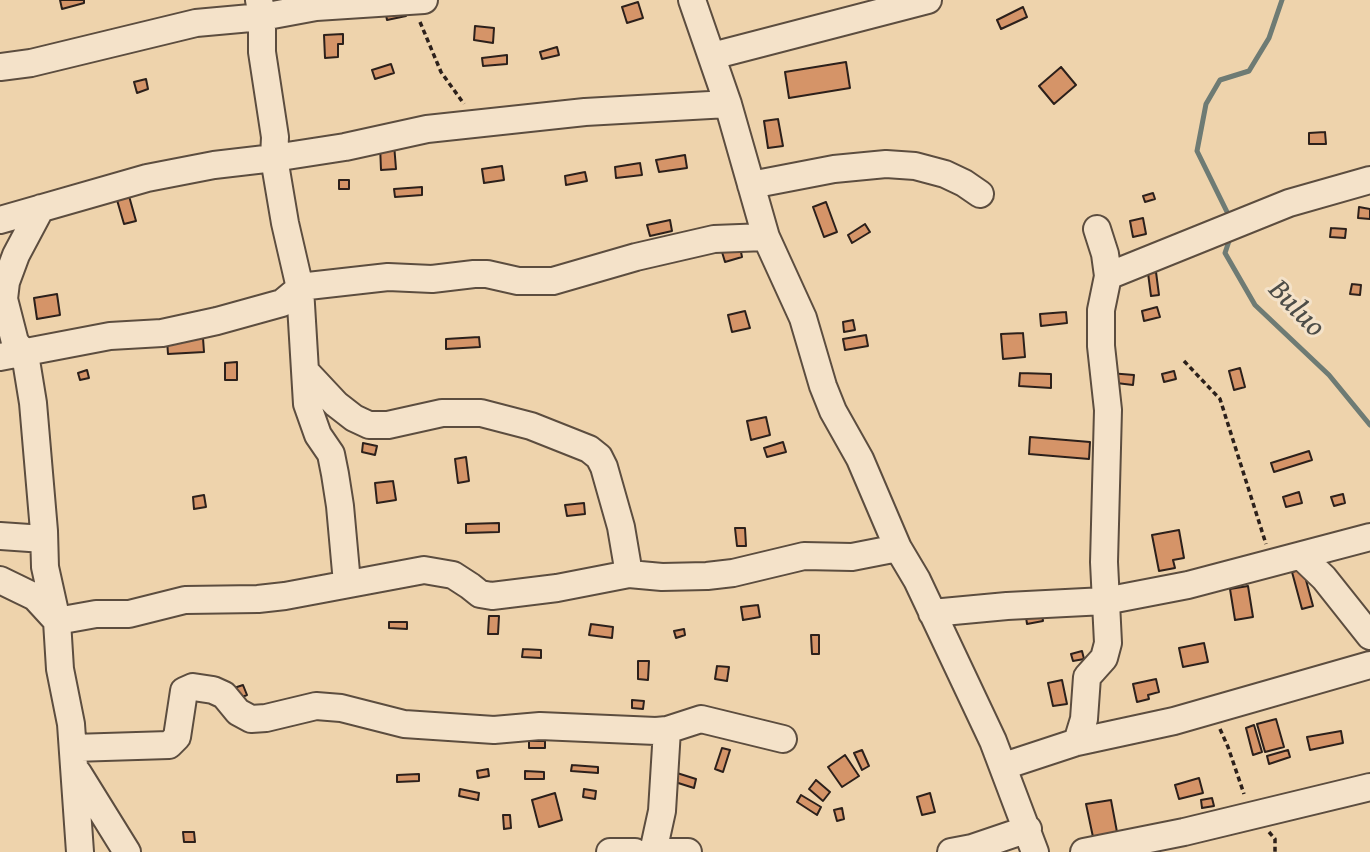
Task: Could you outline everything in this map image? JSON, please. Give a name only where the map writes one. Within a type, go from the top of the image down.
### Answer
[{"type":"street","points":[[692,0],[727,104],[766,237],[803,318],[834,411],[860,459],[898,548],[917,580],[1004,766],[1031,841],[951,852]]},
{"type":"street","points":[[712,56],[928,0]]},
{"type":"street","points":[[0,67],[31,63],[260,8],[418,1]]},
{"type":"street","points":[[260,8],[262,52],[275,137],[274,158],[300,288],[307,404],[312,423],[331,454],[340,506],[347,583]]},
{"type":"street","points":[[0,220],[147,178],[214,165],[345,146],[427,129],[584,112],[727,104]]},
{"type":"street","points":[[751,185],[859,165],[895,165],[915,166],[945,174],[980,194]]},
{"type":"street","points":[[1108,276],[1289,203],[1370,180]]},
{"type":"street","points":[[41,208],[19,247],[4,291],[15,342],[12,356],[34,417],[45,567],[57,621],[60,669],[71,724],[80,852]]},
{"type":"street","points":[[1077,741],[1084,719],[1087,677],[1104,658],[1108,643],[1104,514],[1108,410],[1101,322],[1108,276],[1097,229]]},
{"type":"street","points":[[12,356],[110,336],[162,333],[217,321],[282,303],[300,288],[388,277],[432,279],[474,274],[518,281],[554,281],[636,257],[714,239],[766,237]]},
{"type":"street","points":[[307,373],[336,404],[369,425],[388,425],[442,413],[481,413],[531,426],[589,449],[599,457],[604,467],[621,527],[629,574]]},
{"type":"street","points":[[0,536],[44,539]]},
{"type":"street","points":[[932,613],[1105,601],[1188,585],[1370,537]]},
{"type":"street","points":[[57,621],[96,614],[129,614],[185,600],[285,596],[424,570],[453,575],[480,594],[492,596],[557,588],[629,574],[662,578],[708,576],[733,573],[804,556],[852,556],[898,548]]},
{"type":"street","points":[[1301,556],[1332,587],[1370,636]]},
{"type":"street","points":[[0,580],[35,597],[57,621]]},
{"type":"street","points":[[1004,766],[1077,741],[1174,721],[1370,666]]},
{"type":"street","points":[[74,757],[169,745],[177,737],[184,691],[193,687],[224,695],[238,712],[251,719],[316,706],[341,708],[404,724],[494,730],[540,726],[667,730],[701,719],[783,739]]},
{"type":"street","points":[[667,730],[662,811],[655,852],[688,852]]},
{"type":"street","points":[[74,757],[127,852]]},
{"type":"street","points":[[1084,852],[1184,832],[1370,786]]},
{"type":"street","points":[[610,852],[635,852]]},
{"type":"path","points":[[418,1],[441,72],[477,123]]},
{"type":"path","points":[[1184,361],[1220,399],[1272,563]]},
{"type":"path","points":[[1211,710],[1253,815],[1275,839],[1275,852]]},
{"type":"building","points":[[60,0],[84,0],[84,3],[62,9]]},
{"type":"building","points":[[638,2],[643,18],[627,23],[622,7]]},
{"type":"building","points":[[404,6],[406,16],[387,20],[385,10]]},
{"type":"building","points":[[1023,7],[1027,17],[1001,29],[997,20]]},
{"type":"building","points":[[475,26],[494,28],[493,43],[474,40]]},
{"type":"building","points":[[343,34],[343,44],[338,44],[338,57],[325,58],[324,35]]},
{"type":"building","points":[[557,47],[559,55],[542,59],[540,52]]},
{"type":"building","points":[[507,55],[507,64],[483,66],[482,58]]},
{"type":"building","points":[[846,62],[850,88],[789,98],[785,72]]},
{"type":"building","points":[[391,64],[394,73],[375,79],[372,70]]},
{"type":"building","points":[[1061,67],[1076,85],[1054,104],[1039,86]]},
{"type":"building","points":[[146,79],[148,89],[137,93],[134,82]]},
{"type":"building","points":[[778,119],[783,146],[768,148],[764,121]]},
{"type":"building","points":[[1325,132],[1326,144],[1309,144],[1309,133]]},
{"type":"building","points":[[394,144],[396,169],[381,170],[380,145]]},
{"type":"building","points":[[685,155],[687,168],[659,172],[656,160]]},
{"type":"building","points":[[640,163],[642,175],[616,178],[615,167]]},
{"type":"building","points":[[502,166],[504,180],[484,183],[482,169]]},
{"type":"building","points":[[585,172],[587,181],[566,185],[565,176]]},
{"type":"building","points":[[339,180],[349,180],[349,189],[339,189]]},
{"type":"building","points":[[422,187],[422,195],[395,197],[394,189]]},
{"type":"building","points":[[1153,193],[1155,199],[1145,202],[1143,196]]},
{"type":"building","points":[[129,196],[136,221],[124,224],[117,200]]},
{"type":"building","points":[[826,202],[837,232],[824,237],[813,207]]},
{"type":"building","points":[[1359,207],[1370,209],[1370,219],[1358,218]]},
{"type":"building","points":[[1143,218],[1146,234],[1133,237],[1130,221]]},
{"type":"building","points":[[670,220],[672,231],[650,236],[647,225]]},
{"type":"building","points":[[865,224],[870,232],[852,243],[848,235]]},
{"type":"building","points":[[1331,228],[1346,229],[1345,238],[1330,237]]},
{"type":"building","points":[[740,247],[742,257],[725,262],[722,252]]},
{"type":"building","points":[[1156,272],[1159,295],[1151,296],[1148,273]]},
{"type":"building","points":[[1352,284],[1361,285],[1360,295],[1350,294]]},
{"type":"building","points":[[57,294],[60,315],[37,319],[34,298]]},
{"type":"building","points":[[1157,307],[1160,317],[1144,321],[1142,311]]},
{"type":"building","points":[[745,311],[750,328],[732,332],[728,315]]},
{"type":"building","points":[[1066,312],[1067,323],[1041,326],[1040,314]]},
{"type":"building","points":[[853,320],[855,330],[844,332],[843,322]]},
{"type":"building","points":[[1023,333],[1025,357],[1003,359],[1001,334]]},
{"type":"building","points":[[866,335],[868,346],[845,350],[843,339]]},
{"type":"building","points":[[479,337],[480,347],[446,349],[446,339]]},
{"type":"building","points":[[203,338],[204,352],[168,354],[167,340]]},
{"type":"building","points":[[237,362],[237,380],[225,380],[225,363]]},
{"type":"building","points":[[1240,368],[1245,387],[1234,390],[1229,371]]},
{"type":"building","points":[[87,370],[89,378],[80,380],[78,373]]},
{"type":"building","points":[[1174,371],[1176,379],[1164,382],[1162,374]]},
{"type":"building","points":[[1020,373],[1051,374],[1051,388],[1019,386]]},
{"type":"building","points":[[1109,373],[1134,375],[1133,385],[1108,382]]},
{"type":"building","points":[[766,417],[770,435],[751,440],[747,421]]},
{"type":"building","points":[[1030,437],[1090,442],[1089,459],[1029,454]]},
{"type":"building","points":[[783,442],[786,452],[767,457],[764,448]]},
{"type":"building","points":[[363,443],[377,446],[375,455],[362,452]]},
{"type":"building","points":[[1309,451],[1312,460],[1274,472],[1271,463]]},
{"type":"building","points":[[466,457],[469,481],[458,483],[455,459]]},
{"type":"building","points":[[393,481],[396,500],[377,503],[375,483]]},
{"type":"building","points":[[1299,492],[1302,503],[1286,507],[1283,497]]},
{"type":"building","points":[[1343,494],[1345,503],[1334,506],[1331,497]]},
{"type":"building","points":[[204,495],[206,507],[194,509],[193,497]]},
{"type":"building","points":[[584,503],[585,514],[567,516],[565,505]]},
{"type":"building","points":[[499,523],[499,532],[466,533],[466,524]]},
{"type":"building","points":[[735,528],[745,528],[746,546],[737,546]]},
{"type":"building","points":[[1179,530],[1184,558],[1173,560],[1175,568],[1159,571],[1152,535]]},
{"type":"building","points":[[1303,569],[1313,606],[1302,609],[1292,572]]},
{"type":"building","points":[[1248,586],[1253,617],[1235,620],[1230,589]]},
{"type":"building","points":[[758,605],[760,617],[743,620],[741,607]]},
{"type":"building","points":[[1041,607],[1043,621],[1027,624],[1025,610]]},
{"type":"building","points":[[489,616],[499,616],[498,634],[488,634]]},
{"type":"building","points":[[389,622],[407,622],[407,629],[389,628]]},
{"type":"building","points":[[591,624],[613,627],[612,638],[589,635]]},
{"type":"building","points":[[684,629],[685,635],[676,638],[674,631]]},
{"type":"building","points":[[811,635],[819,635],[819,654],[812,654]]},
{"type":"building","points":[[1204,643],[1208,662],[1183,667],[1179,648]]},
{"type":"building","points":[[523,649],[541,650],[541,658],[522,657]]},
{"type":"building","points":[[1082,651],[1084,659],[1073,661],[1071,654]]},
{"type":"building","points":[[638,661],[649,661],[648,680],[638,679]]},
{"type":"building","points":[[717,666],[729,667],[727,681],[715,679]]},
{"type":"building","points":[[1156,679],[1159,692],[1148,695],[1149,699],[1137,702],[1133,684]]},
{"type":"building","points":[[1062,680],[1067,704],[1053,706],[1048,683]]},
{"type":"building","points":[[243,685],[247,695],[235,700],[231,689]]},
{"type":"building","points":[[632,700],[644,701],[643,709],[632,708]]},
{"type":"building","points":[[1276,719],[1284,747],[1265,752],[1257,724]]},
{"type":"building","points":[[1254,725],[1262,752],[1253,755],[1246,728]]},
{"type":"building","points":[[1341,731],[1343,743],[1310,750],[1307,737]]},
{"type":"building","points":[[529,741],[545,741],[545,748],[529,748]]},
{"type":"building","points":[[722,748],[730,750],[723,772],[715,769]]},
{"type":"building","points":[[862,750],[869,766],[862,770],[854,753]]},
{"type":"building","points":[[1288,750],[1290,757],[1269,764],[1267,756]]},
{"type":"building","points":[[845,755],[859,776],[842,787],[828,767]]},
{"type":"building","points":[[572,765],[598,767],[598,773],[571,771]]},
{"type":"building","points":[[488,769],[489,776],[478,778],[477,771]]},
{"type":"building","points":[[525,771],[544,772],[544,779],[525,779]]},
{"type":"building","points":[[677,773],[696,779],[694,788],[675,782]]},
{"type":"building","points":[[419,774],[419,781],[397,782],[397,775]]},
{"type":"building","points":[[1199,778],[1203,793],[1179,799],[1175,785]]},
{"type":"building","points":[[816,780],[830,792],[823,801],[809,789]]},
{"type":"building","points":[[460,789],[479,793],[478,800],[459,796]]},
{"type":"building","points":[[584,789],[596,791],[595,799],[583,797]]},
{"type":"building","points":[[555,793],[562,820],[539,827],[532,800]]},
{"type":"building","points":[[930,793],[935,812],[922,815],[917,797]]},
{"type":"building","points":[[801,795],[821,807],[817,815],[797,802]]},
{"type":"building","points":[[1212,798],[1214,806],[1202,808],[1201,800]]},
{"type":"building","points":[[1111,800],[1117,832],[1093,837],[1086,804]]},
{"type":"building","points":[[842,808],[844,819],[837,821],[834,810]]},
{"type":"building","points":[[503,815],[510,815],[511,828],[504,829]]},
{"type":"building","points":[[183,832],[194,832],[195,842],[184,842]]},
{"type":"waterway","name":"Buluo","points":[[1231,220],[1197,151],[1206,104],[1220,80],[1249,71],[1269,38],[1282,0]]},
{"type":"waterway","name":"Buluo","points":[[1231,235],[1225,253],[1255,305],[1329,375],[1370,425]]}]
